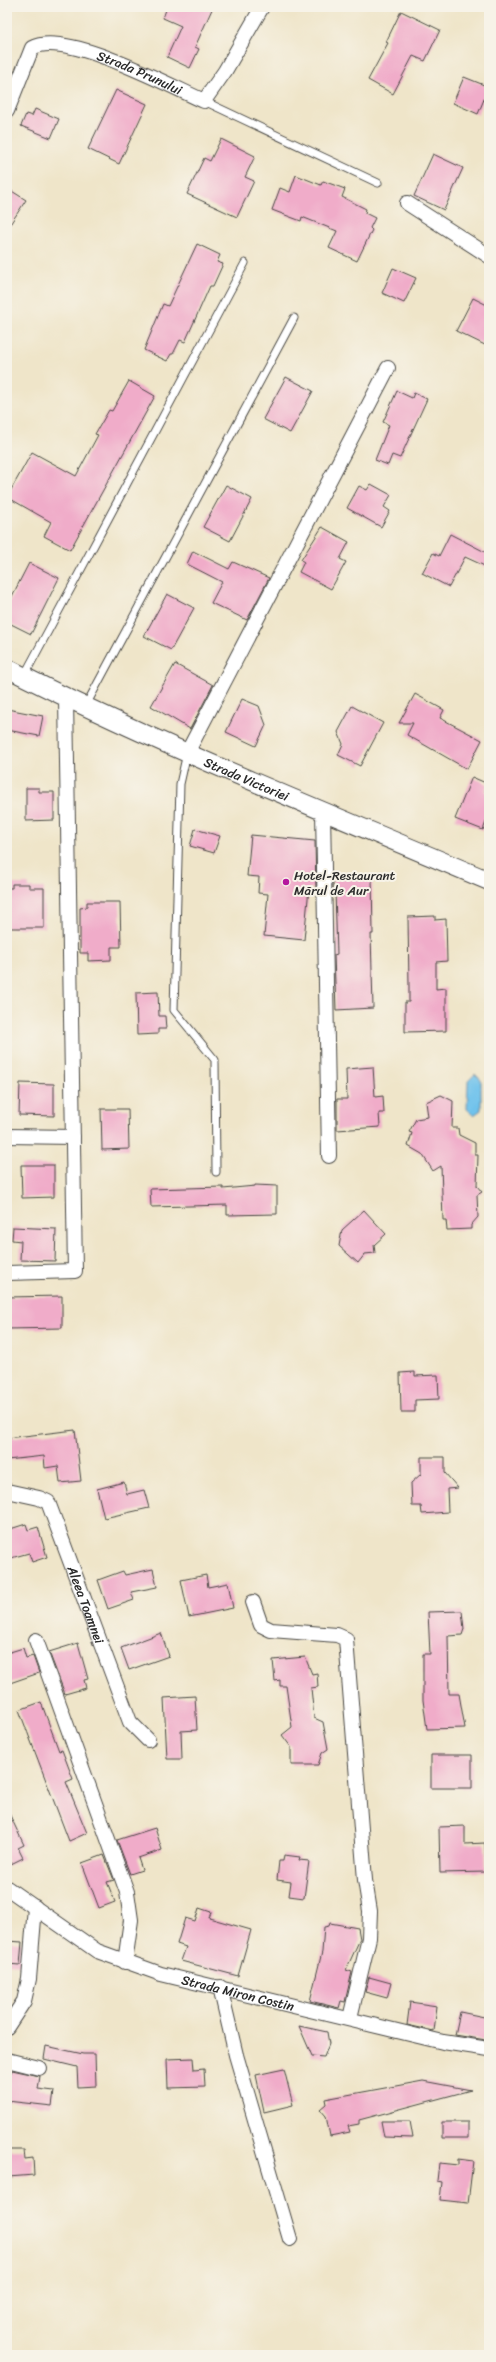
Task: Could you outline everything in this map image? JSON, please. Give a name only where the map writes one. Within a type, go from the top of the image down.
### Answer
[{"type":"street","points":[[204,101],[225,71],[262,7]]},
{"type":"street","name":"Strada Prunului","points":[[7,110],[32,48],[47,43],[107,57],[204,101]]},
{"type":"street","points":[[407,203],[489,256]]},
{"type":"street","points":[[186,753],[388,368]]},
{"type":"street","name":"Strada Victoriei","points":[[7,668],[66,698],[186,753],[489,881]]},
{"type":"street","points":[[7,1273],[75,1271],[66,698]]},
{"type":"street","points":[[323,810],[329,1156]]},
{"type":"street","points":[[7,1136],[73,1137]]},
{"type":"street","name":"Aleea Toamnei","points":[[7,1491],[39,1498],[48,1502],[130,1722],[148,1740]]},
{"type":"street","points":[[253,1602],[261,1625],[271,1630],[337,1635],[346,1640],[365,1880],[370,1911],[369,1938],[350,2018]]},
{"type":"street","points":[[36,1640],[127,1892],[131,1920],[125,1962]]},
{"type":"street","name":"Strada Miron Costin","points":[[7,1888],[97,1951],[125,1962],[161,1974],[350,2018],[444,2042],[489,2049]]},
{"type":"street","points":[[7,2027],[24,2001],[29,1979],[35,1908]]},
{"type":"street","points":[[220,1988],[236,2055],[290,2239]]},
{"type":"street","points":[[7,2060],[39,2068]]},
{"type":"lane","points":[[204,101],[378,183]]},
{"type":"lane","points":[[24,677],[245,263]]},
{"type":"lane","points":[[85,707],[294,318]]},
{"type":"lane","points":[[186,753],[180,784],[174,1010],[215,1060],[216,1172]]},
{"type":"water","points":[[475,1074],[481,1080],[481,1110],[474,1115],[467,1109],[468,1081]]},
{"type":"building","points":[[167,7],[213,7],[195,47],[199,49],[190,68],[167,57],[181,26],[163,18]]},
{"type":"building","points":[[401,11],[440,30],[425,61],[413,56],[393,94],[368,80],[388,43],[386,42]]},
{"type":"building","points":[[464,77],[489,87],[478,114],[453,103]]},
{"type":"building","points":[[116,90],[147,104],[119,164],[88,149]]},
{"type":"building","points":[[35,109],[59,119],[51,138],[21,126],[26,114],[32,116]]},
{"type":"building","points":[[221,139],[255,156],[245,177],[254,181],[237,217],[187,194],[204,158],[210,161]]},
{"type":"building","points":[[433,154],[463,168],[444,210],[414,196]]},
{"type":"building","points":[[296,175],[321,185],[323,181],[345,189],[342,197],[366,209],[365,213],[375,218],[370,228],[372,230],[357,261],[329,248],[337,231],[302,217],[301,221],[272,210],[280,188],[290,192]]},
{"type":"building","points":[[7,188],[26,200],[7,229]]},
{"type":"building","points":[[197,244],[220,255],[217,262],[223,264],[213,286],[210,286],[185,342],[180,340],[173,354],[171,354],[167,361],[144,350],[163,304],[168,306]]},
{"type":"building","points":[[393,268],[416,278],[404,303],[382,293]]},
{"type":"building","points":[[473,298],[489,306],[489,347],[456,331]]},
{"type":"building","points":[[286,377],[313,391],[290,433],[263,419]]},
{"type":"building","points":[[129,381],[155,396],[70,550],[44,536],[51,522],[7,497],[32,452],[76,476],[98,435],[95,434],[109,410],[112,411]]},
{"type":"building","points":[[397,391],[412,398],[414,393],[427,399],[400,458],[392,455],[388,465],[375,460],[389,425],[383,422]]},
{"type":"building","points":[[371,484],[391,495],[384,507],[390,511],[381,527],[347,508],[359,486],[367,490]]},
{"type":"building","points":[[226,485],[252,499],[230,541],[203,527]]},
{"type":"building","points":[[322,527],[349,542],[340,559],[346,562],[331,589],[299,572],[304,562],[301,560]]},
{"type":"building","points":[[450,534],[489,554],[489,568],[465,557],[449,587],[422,573],[433,553],[439,556]]},
{"type":"building","points":[[193,551],[229,569],[233,562],[269,578],[247,620],[211,603],[222,582],[187,564]]},
{"type":"building","points":[[29,563],[59,578],[31,634],[7,622],[7,606]]},
{"type":"building","points":[[167,594],[194,608],[171,650],[144,636]]},
{"type":"building","points":[[175,664],[213,685],[190,729],[151,706]]},
{"type":"building","points":[[415,694],[444,710],[440,718],[482,740],[467,769],[407,735],[413,723],[399,723]]},
{"type":"building","points":[[242,699],[259,706],[266,725],[256,746],[226,732]]},
{"type":"building","points":[[352,706],[383,723],[360,766],[338,755],[343,744],[338,732]]},
{"type":"building","points":[[7,709],[43,716],[39,736],[7,730]]},
{"type":"building","points":[[472,777],[488,784],[485,791],[489,795],[489,814],[483,830],[455,819]]},
{"type":"building","points":[[26,788],[39,788],[39,792],[54,792],[54,820],[26,821]]},
{"type":"building","points":[[195,829],[220,836],[214,853],[190,846]]},
{"type":"building","name":"Hotel-Restaurant Mărul de Aur","points":[[251,835],[315,841],[316,889],[309,888],[304,940],[264,936],[268,894],[258,893],[259,877],[247,876]]},
{"type":"building","points":[[372,877],[373,934],[371,934],[373,1008],[336,1010],[334,955],[337,954],[335,891],[333,891],[333,878]]},
{"type":"building","points":[[12,884],[29,884],[29,888],[44,888],[44,928],[7,928],[7,888],[12,888]]},
{"type":"building","points":[[87,902],[120,902],[121,947],[111,947],[111,960],[88,961],[88,953],[80,953],[80,908],[87,907]]},
{"type":"building","points":[[435,916],[435,920],[446,919],[447,961],[436,962],[436,989],[446,988],[446,1031],[405,1032],[405,1002],[409,1002],[408,917]]},
{"type":"building","points":[[158,992],[159,1016],[165,1016],[166,1029],[158,1029],[158,1034],[137,1035],[136,993]]},
{"type":"building","points":[[373,1067],[375,1097],[383,1096],[384,1113],[379,1113],[380,1127],[337,1130],[337,1099],[347,1099],[346,1069]]},
{"type":"building","points":[[20,1083],[54,1084],[54,1116],[19,1115]]},
{"type":"building","points":[[441,1095],[453,1101],[452,1128],[458,1128],[459,1135],[475,1143],[475,1155],[478,1155],[477,1186],[482,1192],[477,1195],[478,1217],[471,1225],[471,1229],[447,1230],[446,1220],[443,1220],[441,1166],[433,1171],[422,1154],[408,1146],[412,1133],[409,1132],[416,1119],[428,1117],[426,1102]]},
{"type":"building","points":[[101,1109],[128,1109],[129,1149],[102,1150]]},
{"type":"building","points":[[21,1165],[54,1165],[54,1197],[22,1198]]},
{"type":"building","points":[[255,1185],[277,1186],[277,1214],[227,1215],[227,1205],[151,1207],[150,1189],[223,1187],[223,1189]]},
{"type":"building","points":[[364,1210],[386,1234],[374,1245],[375,1253],[365,1254],[358,1263],[339,1246],[342,1230]]},
{"type":"building","points":[[13,1227],[56,1229],[55,1261],[20,1260],[21,1241],[12,1240]]},
{"type":"building","points":[[62,1296],[62,1328],[7,1329],[7,1297]]},
{"type":"building","points":[[415,1372],[415,1376],[438,1375],[439,1399],[415,1400],[415,1412],[401,1412],[400,1373]]},
{"type":"building","points":[[75,1430],[81,1481],[60,1483],[58,1466],[45,1468],[44,1456],[7,1460],[7,1438]]},
{"type":"building","points":[[421,1457],[445,1457],[445,1473],[458,1488],[447,1489],[448,1512],[422,1514],[421,1506],[412,1506],[411,1483],[421,1474]]},
{"type":"building","points":[[124,1482],[127,1494],[144,1490],[149,1508],[104,1518],[97,1489]]},
{"type":"building","points":[[26,1524],[28,1530],[38,1527],[47,1557],[32,1562],[29,1553],[11,1558],[7,1544],[7,1530]]},
{"type":"building","points":[[153,1569],[157,1587],[131,1592],[134,1600],[108,1609],[98,1580],[123,1571],[125,1575]]},
{"type":"building","points":[[206,1575],[208,1587],[228,1583],[233,1608],[189,1617],[181,1580]]},
{"type":"building","points":[[462,1611],[464,1629],[462,1635],[448,1636],[449,1694],[459,1694],[465,1728],[427,1729],[423,1700],[423,1654],[430,1654],[428,1612]]},
{"type":"building","points":[[161,1633],[169,1656],[129,1670],[121,1648]]},
{"type":"building","points":[[78,1643],[88,1679],[84,1680],[86,1688],[65,1694],[49,1652]]},
{"type":"building","points":[[23,1648],[26,1658],[33,1656],[39,1673],[7,1684],[7,1653]]},
{"type":"building","points":[[305,1657],[312,1674],[317,1673],[318,1687],[311,1688],[314,1718],[323,1722],[328,1749],[322,1753],[318,1765],[291,1765],[291,1747],[282,1735],[292,1727],[286,1686],[280,1686],[280,1680],[275,1681],[273,1660]]},
{"type":"building","points":[[195,1696],[197,1730],[181,1731],[182,1759],[167,1759],[164,1698]]},
{"type":"building","points":[[41,1702],[59,1751],[62,1750],[73,1779],[66,1782],[87,1833],[69,1841],[19,1710]]},
{"type":"building","points":[[431,1755],[472,1755],[472,1788],[431,1788]]},
{"type":"building","points":[[7,1809],[24,1845],[18,1848],[23,1858],[7,1866]]},
{"type":"building","points":[[465,1826],[465,1844],[485,1843],[486,1872],[440,1873],[439,1827]]},
{"type":"building","points":[[155,1828],[162,1850],[138,1858],[142,1870],[130,1874],[117,1840]]},
{"type":"building","points":[[104,1855],[114,1880],[107,1882],[115,1902],[99,1908],[82,1863]]},
{"type":"building","points":[[284,1855],[300,1857],[299,1860],[309,1861],[304,1898],[289,1896],[291,1882],[277,1880],[279,1861],[283,1861]]},
{"type":"building","points":[[199,1908],[211,1912],[209,1918],[251,1930],[238,1976],[181,1961],[186,1947],[177,1944],[185,1918],[195,1921]]},
{"type":"building","points":[[330,1923],[358,1928],[360,1939],[346,1970],[352,1972],[345,2002],[341,2001],[339,2008],[310,2001],[322,1952],[324,1927],[329,1926]]},
{"type":"building","points":[[7,1941],[22,1942],[20,1965],[7,1964]]},
{"type":"building","points":[[369,1977],[391,1983],[387,1998],[365,1992]]},
{"type":"building","points":[[410,2002],[437,2006],[434,2031],[407,2025]]},
{"type":"building","points":[[460,2012],[489,2018],[486,2040],[455,2035]]},
{"type":"building","points":[[299,2026],[327,2032],[329,2044],[324,2057],[312,2056]]},
{"type":"building","points":[[46,2046],[83,2054],[95,2054],[96,2086],[78,2087],[77,2067],[44,2059]]},
{"type":"building","points":[[193,2058],[194,2070],[204,2069],[205,2087],[168,2088],[167,2059]]},
{"type":"building","points":[[284,2069],[293,2105],[264,2112],[256,2075]]},
{"type":"building","points":[[12,2070],[40,2076],[38,2089],[54,2091],[52,2106],[7,2101],[8,2078]]},
{"type":"building","points":[[423,2081],[471,2090],[359,2120],[359,2124],[348,2126],[350,2132],[330,2136],[326,2116],[320,2109],[326,2104],[325,2099]]},
{"type":"building","points":[[381,2121],[410,2121],[413,2138],[384,2137]]},
{"type":"building","points":[[442,2122],[468,2122],[468,2138],[442,2138]]},
{"type":"building","points":[[7,2150],[24,2150],[25,2159],[33,2158],[34,2175],[8,2177]]},
{"type":"building","points":[[458,2159],[473,2161],[468,2203],[440,2200],[442,2182],[437,2181],[439,2163],[458,2165]]},
{"type":"place","name":"Hotel-Restaurant Mărul de Aur","points":[[286,882]]}]
